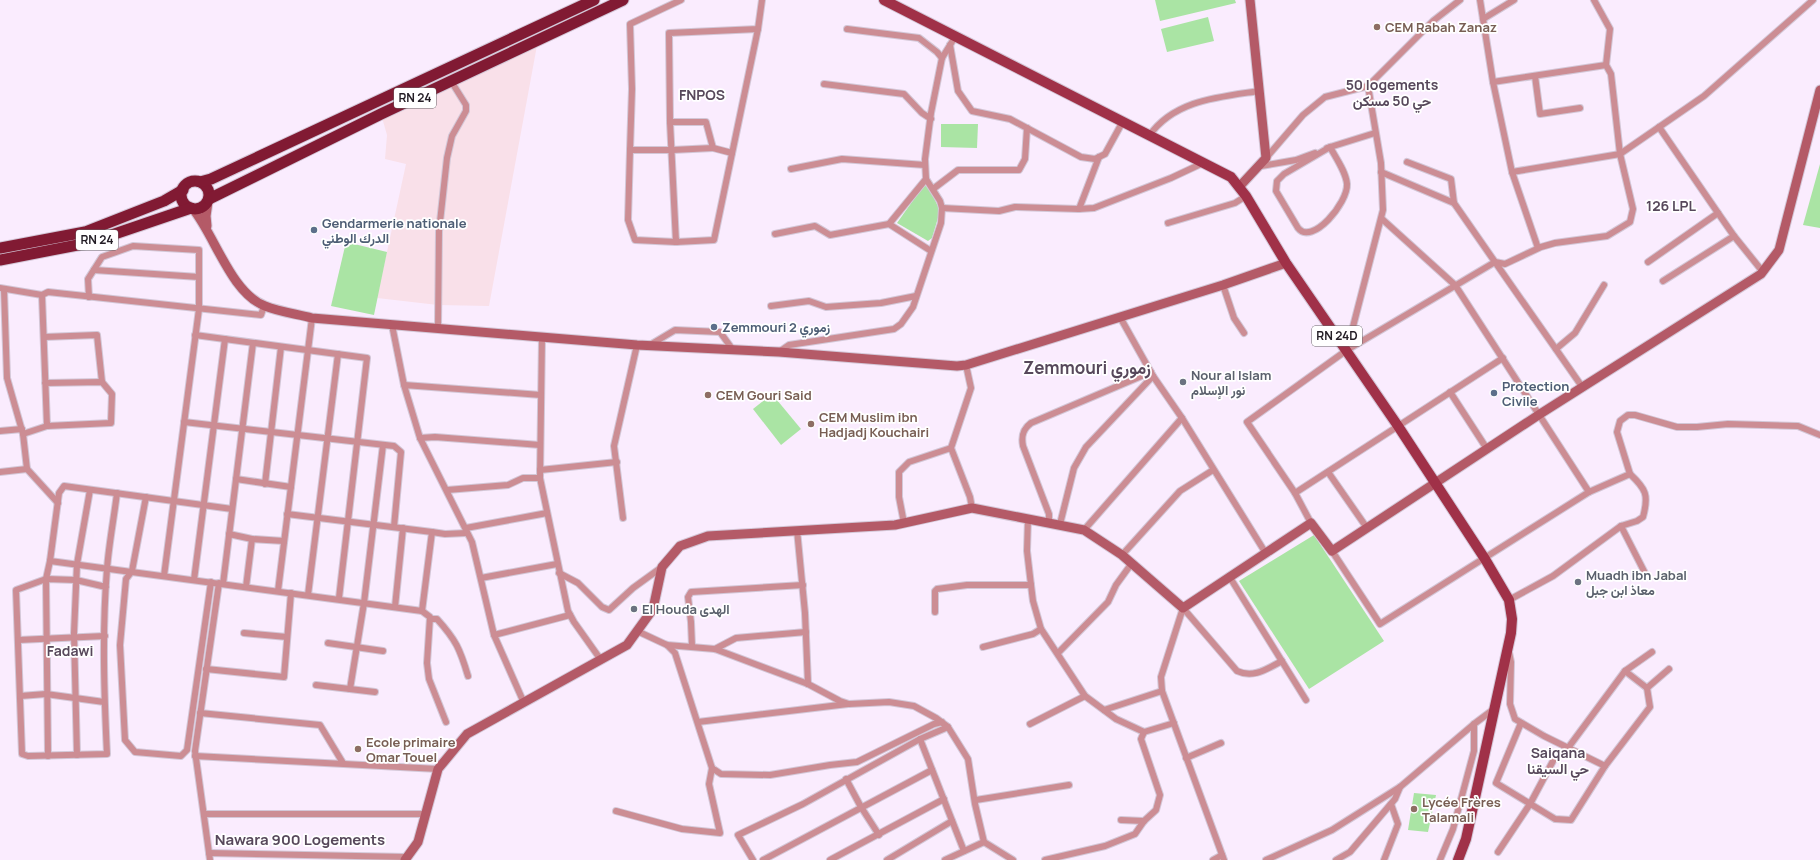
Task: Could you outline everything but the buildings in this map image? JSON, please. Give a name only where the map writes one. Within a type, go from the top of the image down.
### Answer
[{"type":"highway","name":"RN 24","points":[[200,182],[211,179],[376,103],[594,0]]},
{"type":"highway","name":"RN 24","points":[[208,200],[451,81],[623,0]]},
{"type":"highway","points":[[200,182],[208,189],[208,200],[201,208],[192,208],[183,201],[182,190],[190,183],[200,182]]},
{"type":"highway","name":"RN 24","points":[[0,248],[85,232],[164,201],[182,190]]},
{"type":"highway","name":"RN 24","points":[[0,260],[88,243],[192,208]]},
{"type":"main road","name":"RN 24D","points":[[884,0],[953,41],[1231,177],[1246,196],[1286,263],[1398,426],[1485,559],[1509,600],[1512,619],[1511,633],[1466,839],[1458,860]]},
{"type":"street","points":[[682,0],[630,24],[632,89],[628,220],[635,240],[676,242],[714,240],[758,29],[762,0]]},
{"type":"street","points":[[1250,0],[1259,92],[1263,162]]},
{"type":"street","points":[[1239,187],[1263,162],[1303,115],[1325,97],[1368,86],[1433,21],[1460,0]]},
{"type":"street","points":[[1480,0],[1493,82],[1512,172],[1538,248]]},
{"type":"street","points":[[1483,19],[1514,0]]},
{"type":"street","points":[[1594,0],[1610,29],[1606,65],[1611,74],[1620,154],[1633,210],[1630,222],[1607,236],[1555,243],[1538,248],[1505,264],[1495,262],[1347,350],[1247,422],[1295,494],[1311,522],[1380,624],[1589,492],[1630,474]]},
{"type":"street","points":[[1512,172],[1620,154],[1704,96],[1813,0]]},
{"type":"street","points":[[676,242],[670,122],[669,33],[758,29]]},
{"type":"street","points":[[847,29],[919,38],[937,52],[942,58]]},
{"type":"street","points":[[779,352],[789,345],[894,329],[901,324],[913,307],[930,251],[941,223],[942,208],[926,179],[925,165],[931,119],[942,58],[953,41]]},
{"type":"street","points":[[953,41],[958,91],[972,111],[1010,119],[1081,157],[1095,159],[1105,154],[1122,123]]},
{"type":"street","points":[[1493,82],[1606,65]]},
{"type":"street","points":[[1534,76],[1540,114],[1580,108]]},
{"type":"street","points":[[438,329],[439,231],[447,158],[452,136],[466,112],[466,105],[451,81]]},
{"type":"street","points":[[824,84],[904,94],[922,113],[931,119]]},
{"type":"street","points":[[1347,350],[1383,210],[1381,163],[1368,86]]},
{"type":"street","points":[[1332,551],[1540,414],[1739,289],[1763,272],[1779,250],[1820,90]]},
{"type":"street","points":[[1149,136],[1157,125],[1175,111],[1192,104],[1210,98],[1259,92]]},
{"type":"street","points":[[670,122],[706,122],[713,148]]},
{"type":"street","points":[[1660,127],[1734,236],[1763,272]]},
{"type":"street","points":[[933,190],[958,170],[1019,170],[1025,159],[1027,128]]},
{"type":"street","points":[[1263,162],[1296,160],[1330,147],[1375,133]]},
{"type":"street","points":[[1330,147],[1346,179],[1347,187],[1344,200],[1330,219],[1309,233],[1303,233],[1298,228],[1278,194],[1276,188],[1277,181],[1284,174],[1330,147]]},
{"type":"street","points":[[630,150],[713,148],[732,153]]},
{"type":"street","points":[[1079,209],[1099,157]]},
{"type":"street","points":[[791,169],[842,159],[925,165]]},
{"type":"street","points":[[1407,162],[1451,179],[1454,203],[1583,388]]},
{"type":"street","points":[[942,208],[999,211],[1015,207],[1094,208],[1171,178],[1203,163]]},
{"type":"street","points":[[1381,172],[1454,203]]},
{"type":"street","points":[[775,234],[815,226],[830,235],[889,224],[926,179]]},
{"type":"street","points":[[1168,223],[1235,204],[1246,196]]},
{"type":"street","points":[[207,230],[206,216],[208,200]]},
{"type":"street","points":[[192,208],[207,230],[230,273],[251,297],[264,306],[312,318],[637,345],[779,352],[957,366],[966,365],[1223,285],[1286,263]]},
{"type":"street","points":[[1648,262],[1718,212]]},
{"type":"street","points":[[1382,218],[1454,286],[1540,414],[1589,492]]},
{"type":"street","points":[[889,224],[930,251]]},
{"type":"street","points":[[1663,281],[1734,236]]},
{"type":"street","points":[[89,297],[88,279],[102,257],[133,246],[199,250],[199,308],[164,576]]},
{"type":"street","points":[[94,270],[199,277]]},
{"type":"street","points":[[1223,285],[1234,318],[1244,333]]},
{"type":"street","points":[[1556,349],[1575,333],[1604,285]]},
{"type":"street","points":[[58,502],[27,469],[23,432],[7,378],[2,288],[42,295],[48,292],[261,315],[264,306]]},
{"type":"street","points":[[42,295],[47,426]]},
{"type":"street","points":[[771,306],[809,300],[826,307],[881,303],[916,296]]},
{"type":"street","points":[[1120,317],[1152,374],[1182,418],[1265,552]]},
{"type":"street","points":[[278,591],[312,318]]},
{"type":"street","points":[[392,325],[404,386],[420,438],[472,542],[494,636],[524,703]]},
{"type":"street","points":[[650,345],[675,330],[720,332],[733,350]]},
{"type":"street","points":[[0,431],[23,432],[47,426],[110,423],[112,394],[102,382],[97,335],[44,337]]},
{"type":"street","points":[[195,335],[367,358],[339,598]]},
{"type":"street","points":[[542,337],[540,478],[557,564],[570,615],[601,660]]},
{"type":"street","points":[[194,580],[225,339]]},
{"type":"street","points":[[253,343],[229,534],[206,669],[195,751],[210,857],[406,858],[418,842],[438,768],[467,734],[627,645],[654,609],[662,567]]},
{"type":"street","points":[[623,518],[614,446],[637,345]]},
{"type":"street","points":[[265,484],[281,347]]},
{"type":"street","points":[[308,595],[338,354]]},
{"type":"street","points":[[1295,494],[1503,358]]},
{"type":"street","points":[[966,365],[971,388],[951,448],[970,497],[972,508]]},
{"type":"street","points":[[1050,522],[1049,514],[1023,446],[1022,440],[1024,430],[1031,423],[1152,374]]},
{"type":"street","points":[[1060,524],[1074,468],[1086,447],[1152,374]]},
{"type":"street","points":[[45,383],[102,382]]},
{"type":"street","points":[[404,386],[541,395]]},
{"type":"street","points":[[1450,392],[1487,449]]},
{"type":"street","points":[[1509,600],[1553,576],[1621,526],[1637,521],[1643,517],[1646,507],[1646,498],[1643,488],[1630,474],[1617,429],[1620,421],[1628,416],[1634,415],[1677,428],[1697,428],[1728,424],[1798,426],[1820,435]]},
{"type":"street","points":[[1084,530],[1182,418]]},
{"type":"street","points":[[184,422],[394,446],[401,452],[394,527]]},
{"type":"street","points":[[420,438],[434,436],[540,445]]},
{"type":"street","points":[[350,689],[364,603],[383,445]]},
{"type":"street","points":[[904,523],[899,497],[899,472],[909,462],[951,448]]},
{"type":"street","points":[[540,470],[616,462]]},
{"type":"street","points":[[0,472],[27,469]]},
{"type":"street","points":[[1122,555],[1180,491],[1213,470]]},
{"type":"street","points":[[1328,472],[1367,528]]},
{"type":"street","points":[[447,490],[508,485],[524,478],[540,478]]},
{"type":"street","points":[[236,479],[291,487]]},
{"type":"street","points":[[48,756],[46,694],[46,579],[50,561],[59,493],[64,486],[232,509]]},
{"type":"street","points":[[77,755],[74,637],[76,580],[77,564],[90,490]]},
{"type":"street","points":[[49,493],[59,493]]},
{"type":"street","points":[[106,587],[76,580],[46,579],[16,590],[22,754],[28,756],[48,756],[107,754],[104,702],[106,587],[107,568],[117,493]]},
{"type":"street","points":[[146,497],[132,571],[126,579],[120,645],[125,740],[136,752],[182,756],[187,750],[211,582]]},
{"type":"street","points":[[559,573],[578,583],[602,607],[609,610],[633,588],[662,567],[680,546],[708,536],[895,525],[972,508],[1050,522],[1084,530],[1122,555],[1183,608],[1237,671],[1248,675],[1254,674],[1282,661]]},
{"type":"street","points":[[287,514],[450,534],[547,513]]},
{"type":"street","points":[[1028,518],[1027,551],[1033,601],[1041,629],[1086,696],[1116,719],[1144,732],[1174,722]]},
{"type":"street","points":[[1212,860],[1223,858],[1162,691],[1161,676],[1183,608],[1311,522]]},
{"type":"street","points":[[1621,526],[1646,575]]},
{"type":"street","points":[[395,607],[403,528]]},
{"type":"street","points":[[797,530],[803,585],[808,684]]},
{"type":"street","points":[[422,610],[432,532]]},
{"type":"street","points":[[229,534],[252,539],[284,540]]},
{"type":"street","points":[[246,587],[252,539]]},
{"type":"street","points":[[50,561],[422,610],[430,617],[427,662],[429,679],[446,722]]},
{"type":"street","points":[[1058,653],[1108,602],[1116,585],[1132,563]]},
{"type":"street","points":[[481,578],[557,564]]},
{"type":"street","points":[[1229,576],[1306,700]]},
{"type":"street","points":[[692,646],[692,622],[688,597],[691,592],[803,585]]},
{"type":"street","points":[[935,612],[935,591],[937,589],[967,585],[1031,585]]},
{"type":"street","points":[[206,669],[284,677],[291,593]]},
{"type":"street","points":[[494,636],[570,615]]},
{"type":"street","points":[[430,619],[437,619],[453,636],[461,652],[468,676]]},
{"type":"street","points":[[983,647],[1033,634],[1041,629]]},
{"type":"street","points":[[616,811],[682,829],[717,834],[720,833],[709,784],[712,768],[675,653],[667,645],[637,631]]},
{"type":"street","points":[[715,649],[736,638],[806,632]]},
{"type":"street","points":[[244,633],[287,637]]},
{"type":"street","points":[[18,640],[105,636]]},
{"type":"street","points":[[328,643],[383,651]]},
{"type":"street","points":[[667,645],[715,649],[808,684],[840,701],[849,704]]},
{"type":"street","points":[[1508,647],[1511,662],[1510,704],[1515,719],[1605,766]]},
{"type":"street","points":[[1568,748],[1625,671],[1652,652]]},
{"type":"street","points":[[1647,688],[1669,669]]},
{"type":"street","points":[[1521,723],[1496,783],[1555,819],[1571,820],[1605,766],[1650,707],[1647,688],[1625,671]]},
{"type":"street","points":[[316,685],[375,692]]},
{"type":"street","points":[[1104,710],[1162,691]]},
{"type":"street","points":[[20,696],[46,694],[104,702]]},
{"type":"street","points":[[1030,724],[1086,696]]},
{"type":"street","points":[[698,722],[849,704],[889,702],[914,706],[936,718],[948,727],[968,759],[984,842],[1013,860]]},
{"type":"street","points":[[1266,860],[1332,830],[1400,787],[1474,724],[1494,709]]},
{"type":"street","points":[[200,713],[320,725],[343,763]]},
{"type":"street","points":[[934,724],[936,718]]},
{"type":"street","points":[[712,768],[721,774],[770,775],[857,762],[934,724],[942,722]]},
{"type":"street","points":[[1440,860],[1454,829],[1474,751],[1474,724]]},
{"type":"street","points":[[753,860],[738,835],[803,804],[920,739],[948,727]]},
{"type":"street","points":[[1045,860],[1105,846],[1135,834],[1144,821],[1156,810],[1160,795],[1141,739],[1144,732]]},
{"type":"street","points":[[920,739],[964,851]]},
{"type":"street","points":[[1186,758],[1221,743]]},
{"type":"street","points":[[195,756],[438,768]]},
{"type":"street","points":[[1498,852],[1530,804],[1553,761]]},
{"type":"street","points":[[763,860],[932,770]]},
{"type":"street","points":[[846,779],[878,835]]},
{"type":"street","points":[[976,800],[1069,785]]},
{"type":"street","points":[[1336,860],[1350,852],[1395,799],[1400,787]]},
{"type":"street","points":[[830,860],[944,799]]},
{"type":"street","points":[[1384,860],[1398,824],[1391,804]]},
{"type":"street","points":[[204,814],[425,814]]},
{"type":"street","points":[[1121,820],[1144,821]]},
{"type":"street","points":[[887,860],[952,821]]},
{"type":"street","points":[[945,860],[984,842]]},
{"type":"shaded area","points":[[538,40],[489,306],[438,305],[377,298],[406,164],[385,159],[387,135],[381,114]]},
{"type":"green space","points":[[1155,0],[1235,0],[1236,3],[1160,21]]},
{"type":"green space","points":[[1208,17],[1214,41],[1167,52],[1161,29]]},
{"type":"green space","points":[[941,124],[978,124],[977,148],[941,147]]},
{"type":"green space","points":[[1820,164],[1820,228],[1803,225]]},
{"type":"green space","points":[[924,185],[930,189],[940,211],[932,238],[928,241],[897,223]]},
{"type":"green space","points":[[346,242],[387,252],[374,315],[331,306]]},
{"type":"green space","points":[[772,394],[801,429],[781,445],[753,409]]},
{"type":"green space","points":[[1314,535],[1384,641],[1309,689],[1239,581]]},
{"type":"green space","points":[[1414,793],[1436,795],[1428,832],[1408,830]]},
{"type":"place","name":"CEM Rabah Zanaz","points":[[1377,27]]},
{"type":"place","name":"Gendarmerie nationale الدرك الوطني","points":[[314,230]]},
{"type":"place","name":"Zemmouri 2 زموري","points":[[714,327]]},
{"type":"place","name":"Nour al Islam نور الإسلام","points":[[1183,382]]},
{"type":"place","name":"Protection Civile","points":[[1494,393]]},
{"type":"place","name":"CEM Gouri Said","points":[[708,395]]},
{"type":"place","name":"CEM Muslim ibn Hadjadj Kouchairi","points":[[811,424]]},
{"type":"place","name":"Muadh ibn Jabal معاذ ابن جبل","points":[[1578,582]]},
{"type":"place","name":"El Houda الهدى","points":[[634,609]]},
{"type":"place","name":"Ecole primaire Omar Touel","points":[[358,749]]},
{"type":"place","name":"Lycée Frères Talamali","points":[[1414,809]]},
{"type":"district","name":"50 logements حي 50 مسكن","points":[[1392,94]]},
{"type":"district","name":"FNPOS","points":[[702,95]]},
{"type":"district","name":"126 LPL","points":[[1671,206]]},
{"type":"district","name":"Zemmouri زموري","points":[[1087,368]]},
{"type":"district","name":"Fadawi","points":[[70,651]]},
{"type":"district","name":"Saiqana حي السيقنا","points":[[1558,762]]},
{"type":"district","name":"Nawara 900 Logements","points":[[300,840]]}]
